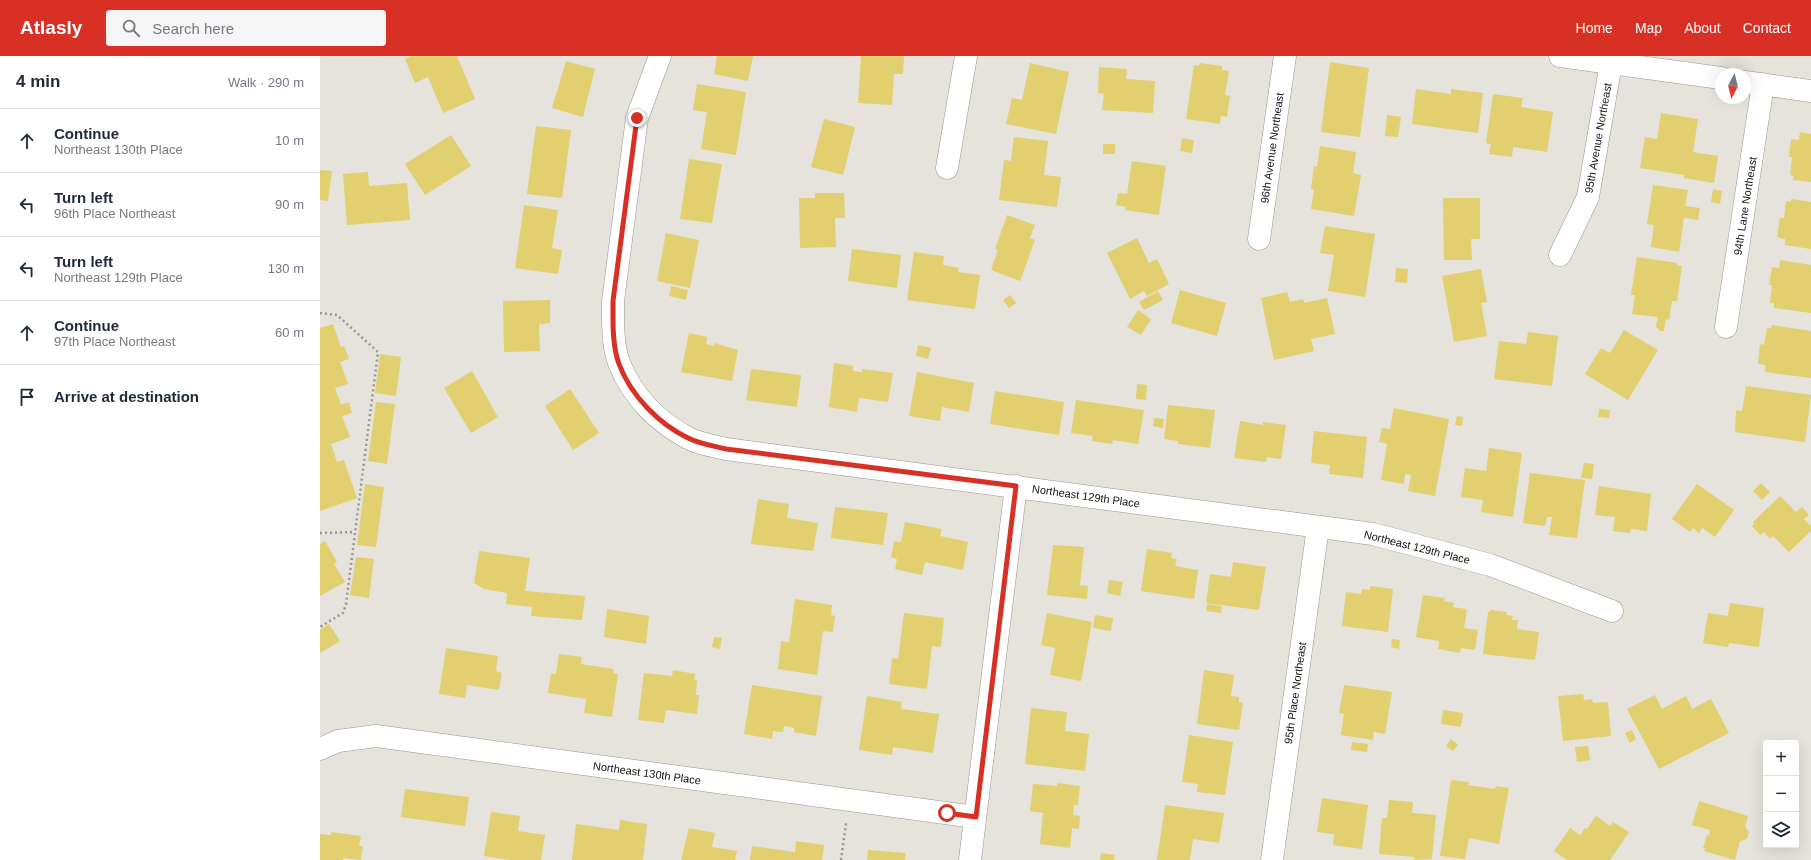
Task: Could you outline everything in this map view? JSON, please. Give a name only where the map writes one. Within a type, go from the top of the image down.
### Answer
[{"type":"street","name":"Northeast 129th Place","points":[[660,56],[642,104],[633,145],[613,301],[613,329],[619,364],[637,397],[661,421],[689,439],[726,449],[1373,534],[1490,565],[1612,611]]},
{"type":"street","points":[[947,168],[966,56]]},
{"type":"street","name":"96th Avenue Northeast","points":[[1259,239],[1285,56]]},
{"type":"street","points":[[1563,56],[1715,77]]},
{"type":"street","name":"95th Avenue Northeast","points":[[1560,254],[1588,197],[1611,63]]},
{"type":"street","points":[[1754,83],[1811,91]]},
{"type":"street","name":"94th Lane Northeast","points":[[1726,327],[1754,83]]},
{"type":"street","points":[[970,860],[1016,486]]},
{"type":"street","name":"95th Place Northeast","points":[[1272,860],[1318,527]]},
{"type":"street","name":"Northeast 130th Place","points":[[320,749],[338,741],[376,736],[976,817]]},
{"type":"path","points":[[320,313],[337,315],[378,352],[343,613],[320,627]]},
{"type":"path","points":[[320,533],[355,532]]},
{"type":"path","points":[[841,860],[847,819]]},
{"type":"building","points":[[412,56],[457,56],[475,99],[443,113],[428,77],[415,83],[405,59]]},
{"type":"building","points":[[717,56],[753,56],[748,81],[714,74]]},
{"type":"building","points":[[861,56],[904,56],[903,74],[894,74],[892,105],[858,103]]},
{"type":"building","points":[[566,61],[595,69],[583,117],[552,108]]},
{"type":"building","points":[[1330,62],[1369,68],[1360,137],[1321,132]]},
{"type":"building","points":[[1030,63],[1069,72],[1056,134],[1006,124],[1012,98],[1022,100]]},
{"type":"building","points":[[1200,63],[1222,66],[1222,70],[1229,71],[1225,95],[1230,96],[1227,117],[1221,116],[1220,124],[1186,119],[1194,65],[1199,66]]},
{"type":"building","points":[[1099,67],[1127,69],[1126,79],[1155,81],[1153,113],[1102,110],[1104,94],[1098,93]]},
{"type":"building","points":[[697,84],[746,92],[736,155],[701,149],[707,112],[693,110]]},
{"type":"building","points":[[1416,89],[1451,94],[1451,89],[1483,93],[1478,133],[1412,124]]},
{"type":"building","points":[[1493,94],[1523,98],[1521,107],[1553,112],[1547,152],[1513,147],[1512,157],[1489,154],[1491,144],[1486,143]]},
{"type":"building","points":[[1661,113],[1698,119],[1693,152],[1718,156],[1714,183],[1684,178],[1684,175],[1640,168],[1645,137],[1657,139]]},
{"type":"building","points":[[1387,115],[1401,117],[1398,137],[1385,136]]},
{"type":"building","points":[[824,119],[855,127],[843,175],[811,167]]},
{"type":"building","points":[[536,126],[571,130],[562,198],[527,194]]},
{"type":"building","points":[[1800,132],[1811,134],[1811,182],[1793,180],[1794,176],[1790,175],[1792,157],[1789,157],[1791,139],[1799,140]]},
{"type":"building","points":[[451,135],[471,166],[425,195],[405,164]]},
{"type":"building","points":[[1014,137],[1048,141],[1044,175],[1061,177],[1057,207],[999,200],[1004,160],[1011,161]]},
{"type":"building","points":[[1182,138],[1194,140],[1192,153],[1180,151]]},
{"type":"building","points":[[1103,144],[1115,144],[1115,154],[1103,154]]},
{"type":"building","points":[[1320,146],[1356,152],[1353,173],[1361,175],[1354,216],[1311,209],[1314,189],[1311,189],[1314,166],[1317,167]]},
{"type":"building","points":[[689,159],[722,164],[712,223],[680,219]]},
{"type":"building","points":[[1132,161],[1166,166],[1159,215],[1125,210],[1126,207],[1116,205],[1118,193],[1127,194]]},
{"type":"building","points":[[320,170],[332,171],[328,201],[320,200]]},
{"type":"building","points":[[368,172],[369,186],[407,183],[410,220],[347,225],[343,174]]},
{"type":"building","points":[[1653,185],[1688,190],[1685,206],[1700,208],[1698,220],[1684,218],[1679,252],[1651,247],[1654,225],[1647,224]]},
{"type":"building","points":[[1713,189],[1722,191],[1720,204],[1711,202]]},
{"type":"building","points":[[815,193],[844,193],[845,218],[835,218],[836,247],[800,248],[799,198],[815,198]]},
{"type":"building","points":[[1443,198],[1480,198],[1480,239],[1471,239],[1472,260],[1444,260]]},
{"type":"building","points":[[1791,199],[1811,202],[1811,249],[1785,245],[1785,239],[1777,237],[1780,218],[1784,218],[1786,201],[1791,202]]},
{"type":"building","points":[[524,205],[558,210],[552,248],[562,250],[558,274],[515,268]]},
{"type":"building","points":[[1007,215],[1035,225],[1030,238],[1035,240],[1020,281],[991,270],[998,250],[995,249]]},
{"type":"building","points":[[1325,226],[1375,234],[1365,297],[1328,291],[1334,255],[1320,253]]},
{"type":"building","points":[[666,233],[699,240],[690,288],[657,281]]},
{"type":"building","points":[[1137,238],[1149,263],[1157,259],[1169,284],[1147,296],[1144,291],[1130,299],[1107,253]]},
{"type":"building","points":[[852,249],[901,255],[897,288],[848,281]]},
{"type":"building","points":[[914,252],[944,256],[943,265],[959,268],[958,272],[980,275],[975,309],[907,300]]},
{"type":"building","points":[[1637,257],[1677,263],[1677,265],[1682,266],[1677,301],[1672,301],[1669,320],[1666,319],[1664,331],[1659,331],[1656,326],[1658,317],[1632,314],[1635,295],[1631,295]]},
{"type":"building","points":[[1780,260],[1811,265],[1811,313],[1774,308],[1774,303],[1770,303],[1772,285],[1769,285],[1772,267],[1779,268]]},
{"type":"building","points":[[1396,268],[1408,269],[1407,283],[1395,282]]},
{"type":"building","points":[[1481,269],[1487,302],[1481,303],[1487,336],[1454,342],[1442,276]]},
{"type":"building","points":[[671,286],[688,290],[686,300],[669,296]]},
{"type":"building","points":[[1180,290],[1226,303],[1217,336],[1171,323]]},
{"type":"building","points":[[1158,291],[1163,300],[1144,310],[1139,302]]},
{"type":"building","points":[[1287,292],[1290,302],[1303,299],[1304,303],[1327,298],[1335,334],[1311,339],[1314,351],[1274,360],[1261,298]]},
{"type":"building","points":[[1010,295],[1016,303],[1009,308],[1003,300]]},
{"type":"building","points":[[550,300],[550,323],[539,324],[540,351],[504,352],[503,301]]},
{"type":"building","points":[[1138,310],[1151,319],[1141,335],[1127,327]]},
{"type":"building","points":[[333,324],[341,347],[344,346],[349,359],[340,362],[348,384],[335,388],[341,405],[349,402],[352,413],[342,416],[350,437],[331,444],[337,462],[344,460],[357,498],[320,511],[320,328]]},
{"type":"building","points":[[1772,325],[1811,331],[1811,378],[1765,372],[1766,365],[1758,364],[1760,344],[1764,345],[1767,328],[1771,328]]},
{"type":"building","points":[[1624,330],[1658,350],[1628,400],[1585,374],[1601,348],[1610,353]]},
{"type":"building","points":[[1528,332],[1558,336],[1552,386],[1494,379],[1499,341],[1526,344]]},
{"type":"building","points":[[689,333],[707,337],[706,344],[714,346],[714,343],[738,350],[732,381],[681,372]]},
{"type":"building","points":[[918,345],[931,348],[928,359],[916,356]]},
{"type":"building","points":[[380,354],[401,357],[396,396],[375,393]]},
{"type":"building","points":[[834,363],[853,366],[853,371],[862,372],[862,369],[893,373],[888,402],[859,398],[857,412],[829,407]]},
{"type":"building","points":[[751,369],[801,375],[797,407],[746,400]]},
{"type":"building","points":[[472,371],[498,417],[471,433],[444,388]]},
{"type":"building","points":[[917,372],[974,383],[969,412],[942,407],[940,421],[909,416]]},
{"type":"building","points":[[1137,384],[1147,385],[1146,400],[1136,399]]},
{"type":"building","points":[[1746,386],[1811,395],[1805,442],[1735,432],[1736,410],[1742,411]]},
{"type":"building","points":[[570,389],[599,433],[573,450],[545,406]]},
{"type":"building","points":[[995,391],[1064,402],[1059,435],[990,424]]},
{"type":"building","points":[[1076,400],[1144,410],[1138,444],[1113,440],[1112,444],[1092,441],[1093,436],[1071,433]]},
{"type":"building","points":[[376,402],[395,404],[387,464],[368,461]]},
{"type":"building","points":[[1168,405],[1215,410],[1210,448],[1178,444],[1178,441],[1164,439]]},
{"type":"building","points":[[1394,408],[1449,419],[1435,496],[1408,491],[1411,475],[1405,474],[1404,484],[1381,480],[1387,444],[1379,442],[1382,428],[1390,429]]},
{"type":"building","points":[[1599,409],[1610,410],[1609,418],[1598,417]]},
{"type":"building","points":[[1457,416],[1463,417],[1462,426],[1455,425]]},
{"type":"building","points":[[1154,418],[1164,419],[1163,428],[1153,426]]},
{"type":"building","points":[[1240,421],[1263,425],[1263,422],[1286,425],[1281,459],[1267,457],[1266,462],[1234,458]]},
{"type":"building","points":[[1314,431],[1367,437],[1363,478],[1329,474],[1330,465],[1311,463]]},
{"type":"building","points":[[1489,448],[1522,453],[1513,517],[1481,512],[1483,500],[1461,497],[1465,468],[1486,471]]},
{"type":"building","points":[[1584,463],[1594,464],[1592,479],[1581,478]]},
{"type":"building","points":[[1530,473],[1585,480],[1577,538],[1549,535],[1552,517],[1547,517],[1545,526],[1523,523]]},
{"type":"building","points":[[1761,483],[1770,492],[1762,500],[1753,491]]},
{"type":"building","points":[[365,484],[384,487],[376,547],[357,545]]},
{"type":"building","points":[[1697,484],[1734,510],[1715,537],[1702,528],[1699,533],[1693,528],[1690,532],[1672,519]]},
{"type":"building","points":[[1599,486],[1651,494],[1647,531],[1631,529],[1630,533],[1613,531],[1615,517],[1595,515]]},
{"type":"building","points":[[1780,496],[1796,512],[1802,507],[1809,515],[1804,519],[1811,526],[1811,531],[1789,552],[1773,536],[1770,539],[1764,532],[1760,535],[1752,526],[1754,523],[1753,522]]},
{"type":"building","points":[[758,499],[789,504],[787,518],[818,523],[813,551],[751,544]]},
{"type":"building","points":[[835,507],[888,513],[883,545],[831,538]]},
{"type":"building","points":[[905,522],[942,529],[940,536],[968,542],[963,570],[925,562],[922,575],[895,569],[897,559],[891,557],[894,541],[901,542]]},
{"type":"building","points":[[325,541],[337,562],[334,564],[345,582],[320,596],[320,544]]},
{"type":"building","points":[[1053,545],[1084,547],[1080,585],[1088,586],[1087,599],[1047,595]]},
{"type":"building","points":[[1147,549],[1172,553],[1171,558],[1177,559],[1175,566],[1198,570],[1194,599],[1141,591]]},
{"type":"building","points":[[479,551],[530,558],[525,591],[585,596],[582,620],[531,616],[532,607],[506,604],[507,593],[484,589],[474,583]]},
{"type":"building","points":[[356,557],[374,559],[369,598],[350,595]]},
{"type":"building","points":[[1233,562],[1266,567],[1259,610],[1206,603],[1210,574],[1231,577]]},
{"type":"building","points":[[1109,580],[1123,582],[1120,596],[1107,593]]},
{"type":"building","points":[[1370,586],[1393,589],[1388,632],[1342,626],[1346,592],[1361,594],[1362,589],[1370,590]]},
{"type":"building","points":[[1423,595],[1445,598],[1444,601],[1454,603],[1453,607],[1467,610],[1464,628],[1478,630],[1475,650],[1461,648],[1460,653],[1438,649],[1439,641],[1416,637]]},
{"type":"building","points":[[795,599],[832,605],[831,615],[835,616],[833,632],[823,631],[817,675],[778,669],[781,641],[789,642]]},
{"type":"building","points":[[1730,603],[1764,608],[1759,647],[1729,643],[1728,647],[1703,643],[1708,613],[1728,616]]},
{"type":"building","points":[[1207,604],[1222,606],[1221,613],[1206,611]]},
{"type":"building","points":[[607,609],[649,616],[646,644],[604,637]]},
{"type":"building","points":[[1490,610],[1507,612],[1506,615],[1513,616],[1512,620],[1518,620],[1517,629],[1539,632],[1535,660],[1483,654],[1488,612],[1490,612]]},
{"type":"building","points":[[904,613],[944,618],[941,647],[932,646],[927,689],[889,684],[892,658],[898,659]]},
{"type":"building","points":[[1047,613],[1092,622],[1081,681],[1050,675],[1055,648],[1041,645]]},
{"type":"building","points":[[1095,615],[1113,618],[1111,631],[1093,628]]},
{"type":"building","points":[[329,624],[340,641],[320,653],[320,630]]},
{"type":"building","points":[[714,637],[722,638],[720,649],[712,647]]},
{"type":"building","points":[[1392,639],[1400,640],[1399,649],[1391,647]]},
{"type":"building","points":[[446,648],[498,656],[496,671],[502,673],[499,690],[467,685],[465,698],[439,694]]},
{"type":"building","points":[[559,654],[582,657],[581,664],[614,669],[613,673],[618,674],[612,717],[584,713],[586,699],[548,693],[551,673],[556,674]]},
{"type":"building","points":[[673,670],[695,674],[694,680],[697,680],[696,695],[699,695],[697,714],[666,710],[664,723],[638,720],[644,673],[672,676]]},
{"type":"building","points":[[1204,670],[1234,675],[1231,696],[1239,697],[1239,702],[1243,703],[1239,730],[1197,724]]},
{"type":"building","points":[[752,685],[822,696],[816,736],[794,732],[794,728],[784,726],[783,732],[773,731],[772,739],[744,734]]},
{"type":"building","points":[[1344,685],[1392,692],[1385,734],[1374,732],[1373,740],[1341,735],[1344,714],[1339,713]]},
{"type":"building","points":[[1583,694],[1584,700],[1592,699],[1593,703],[1608,702],[1611,736],[1563,741],[1558,696]]},
{"type":"building","points":[[1655,695],[1662,709],[1686,696],[1692,709],[1711,699],[1729,733],[1659,769],[1627,709]]},
{"type":"building","points":[[867,696],[902,702],[901,709],[939,714],[933,753],[893,747],[892,755],[859,750]]},
{"type":"building","points":[[1031,708],[1067,712],[1065,731],[1089,734],[1085,771],[1025,764]]},
{"type":"building","points":[[1443,710],[1463,713],[1461,727],[1441,724]]},
{"type":"building","points":[[1632,730],[1636,739],[1630,743],[1625,733]]},
{"type":"building","points":[[1189,735],[1233,742],[1225,795],[1197,792],[1198,784],[1182,782]]},
{"type":"building","points":[[1451,739],[1458,745],[1453,751],[1446,746]]},
{"type":"building","points":[[1352,742],[1368,744],[1367,752],[1351,750]]},
{"type":"building","points":[[1588,746],[1590,760],[1577,762],[1575,747]]},
{"type":"building","points":[[1451,780],[1469,782],[1468,785],[1495,789],[1496,786],[1509,788],[1499,844],[1469,838],[1465,859],[1440,856]]},
{"type":"building","points":[[1057,783],[1080,786],[1078,805],[1074,805],[1073,815],[1080,816],[1079,829],[1072,828],[1070,848],[1040,844],[1043,813],[1030,811],[1033,784],[1057,786]]},
{"type":"building","points":[[405,789],[469,797],[465,826],[401,817]]},
{"type":"building","points":[[1322,798],[1368,805],[1362,849],[1333,845],[1334,834],[1317,832]]},
{"type":"building","points":[[1389,800],[1413,802],[1412,813],[1436,815],[1432,859],[1414,860],[1414,857],[1379,854],[1382,818],[1387,818]]},
{"type":"building","points":[[1699,801],[1748,816],[1745,827],[1749,832],[1747,839],[1740,841],[1735,860],[1704,851],[1705,848],[1703,848],[1707,835],[1709,836],[1710,830],[1692,825]]},
{"type":"building","points":[[1165,805],[1224,813],[1219,843],[1193,839],[1190,860],[1157,860]]},
{"type":"building","points":[[491,812],[520,816],[518,831],[545,835],[541,860],[509,860],[484,856]]},
{"type":"building","points":[[1596,816],[1610,826],[1613,822],[1629,832],[1610,860],[1567,860],[1554,851],[1570,828],[1580,835],[1585,828],[1587,829]]},
{"type":"building","points":[[620,820],[647,824],[643,860],[572,860],[576,824],[619,830]]},
{"type":"building","points":[[689,828],[715,833],[712,847],[737,851],[735,860],[681,860]]},
{"type":"building","points":[[331,832],[361,836],[359,846],[363,846],[361,860],[343,858],[343,860],[320,860],[320,834],[331,835]]},
{"type":"building","points":[[796,841],[824,845],[822,860],[750,860],[752,846],[795,852]]},
{"type":"building","points":[[868,850],[906,853],[905,860],[867,860]]},
{"type":"building","points":[[1101,853],[1115,855],[1114,860],[1100,860]]},
{"type":"route","points":[[637,118],[613,301],[613,329],[619,364],[637,397],[661,421],[689,439],[726,449],[1016,486],[976,817],[947,813]]}]
